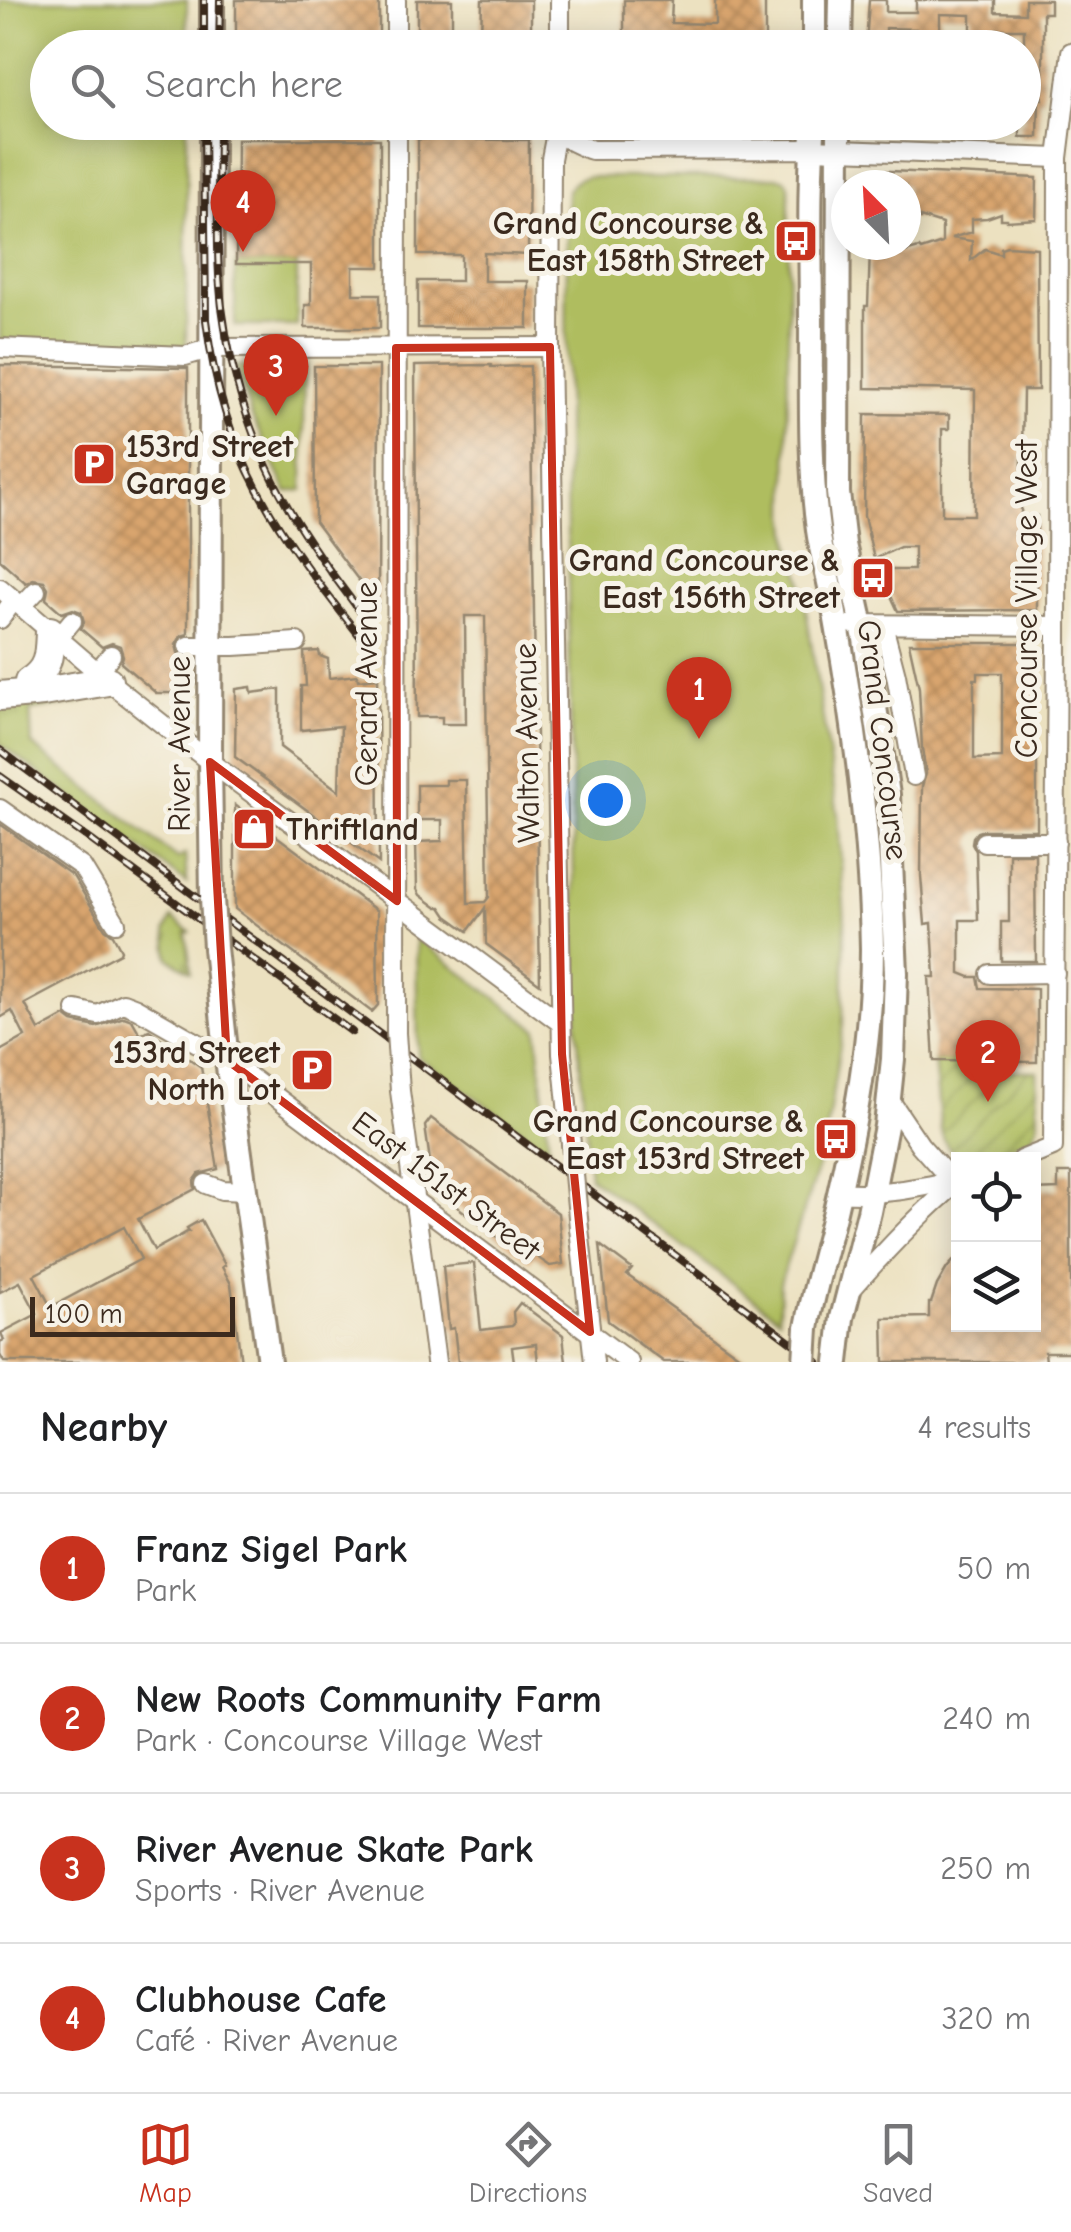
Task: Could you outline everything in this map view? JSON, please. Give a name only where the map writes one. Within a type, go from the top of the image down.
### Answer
[{"type":"highway","points":[[36,687],[60,630]]},
{"type":"highway","points":[[0,695],[102,668]]},
{"type":"main road","points":[[212,0],[212,30]]},
{"type":"main road","points":[[814,0],[814,30]]},
{"type":"main road","points":[[840,0],[840,30]]},
{"type":"main road","name":"River Avenue","points":[[212,140],[212,348],[200,646],[210,762],[214,948],[269,1362]]},
{"type":"main road","name":"Grand Concourse","points":[[805,1362],[815,1285],[839,1192],[864,1059],[872,950],[862,790],[820,545],[814,465],[813,140]]},
{"type":"main road","name":"Grand Concourse","points":[[838,1352],[889,1099],[896,990],[891,822],[877,714],[872,624],[844,544],[838,493],[839,140]]},
{"type":"street","points":[[396,0],[396,30]]},
{"type":"street","points":[[560,0],[560,30]]},
{"type":"street","name":"Concourse Village West","points":[[1041,1152],[1053,1147],[1058,626],[1064,496],[1062,152],[1071,52]]},
{"type":"street","name":"Gerard Avenue","points":[[397,140],[396,1033],[400,1092],[436,1362]]},
{"type":"street","name":"Walton Avenue","points":[[555,140],[551,159],[550,348],[561,1022],[564,1087],[594,1362]]},
{"type":"street","points":[[571,140],[592,150],[1062,152]]},
{"type":"street","points":[[0,348],[185,356],[212,348],[550,348]]},
{"type":"street","points":[[0,619],[12,598],[36,591]]},
{"type":"street","points":[[12,598],[60,630],[210,762],[561,1022]]},
{"type":"street","points":[[836,624],[1058,626]]},
{"type":"street","name":"Grand Concourse","points":[[872,624],[896,676],[914,776]]},
{"type":"street","points":[[200,646],[296,642]]},
{"type":"street","points":[[0,809],[82,867],[116,923]]},
{"type":"street","points":[[984,842],[1056,842]]},
{"type":"street","points":[[990,974],[1055,973]]},
{"type":"street","name":"East 151st Street","points":[[76,1010],[98,1015],[123,1003],[227,1060],[629,1362]]},
{"type":"street","points":[[889,1099],[920,1145],[951,1176]]},
{"type":"street","points":[[839,1192],[872,1194],[951,1182]]},
{"type":"street","points":[[206,1184],[222,1190],[246,1191]]},
{"type":"street","points":[[848,1292],[951,1186]]},
{"type":"highlighted area","points":[[550,347],[562,1054],[590,1332],[227,1060],[210,762],[397,901],[396,348]]},
{"type":"green space","points":[[0,0],[187,0],[187,30],[30,30],[30,140],[187,140],[186,352],[0,340]]},
{"type":"green space","points":[[587,177],[777,177],[789,185],[787,516],[801,577],[838,815],[845,922],[843,1026],[824,1148],[780,1283],[779,1318],[590,1177],[577,1029],[566,477],[567,193],[575,182]]},
{"type":"green space","points":[[235,264],[297,264],[297,326],[235,326]]},
{"type":"green space","points":[[236,366],[305,366],[303,490],[287,492],[251,415]]},
{"type":"green space","points":[[0,683],[87,697],[80,703],[30,710],[32,745],[178,859],[185,854],[187,883],[0,744]]},
{"type":"green space","points":[[172,918],[190,932],[186,933],[191,972],[169,958],[166,931]]},
{"type":"green space","points":[[416,938],[537,1029],[549,1149],[418,1057]]},
{"type":"green space","points":[[934,1061],[990,1061],[991,1070],[1037,1071],[1038,1125],[1033,1137],[992,1152],[954,1152],[941,1131]]},
{"type":"building","points":[[236,0],[379,0],[379,30],[236,30]]},
{"type":"building","points":[[417,0],[452,0],[452,30],[417,30]]},
{"type":"building","points":[[482,0],[531,0],[531,30],[481,30]]},
{"type":"building","points":[[624,0],[672,0],[671,23],[715,24],[715,0],[765,0],[765,30],[624,30]]},
{"type":"building","points":[[869,0],[886,0],[886,12],[916,12],[916,0],[995,0],[995,12],[1025,13],[1025,0],[1050,0],[1050,13],[1043,13],[1042,99],[1041,30],[971,30],[971,15],[940,14],[940,30],[867,30]]},
{"type":"building","points":[[237,140],[380,140],[380,267],[353,267],[353,294],[380,294],[380,328],[305,328],[305,305],[311,305],[311,264],[236,264]]},
{"type":"building","points":[[418,140],[529,140],[528,255],[484,253],[484,281],[528,281],[528,328],[418,328],[418,281],[461,281],[461,255],[418,255]]},
{"type":"building","points":[[921,172],[1037,178],[1036,219],[1007,221],[1001,219],[1001,213],[972,219],[972,232],[951,238],[972,241],[971,260],[985,249],[1001,254],[1001,248],[1007,246],[1037,248],[1038,390],[1023,390],[1021,516],[1037,516],[1037,610],[898,611],[879,570],[914,570],[914,547],[900,547],[874,559],[864,516],[865,414],[949,415],[949,429],[942,429],[942,515],[974,515],[975,390],[865,388],[870,260],[921,260],[921,250],[942,243],[942,224],[921,217]]},
{"type":"building","name":"153rd Street Garage","points":[[0,365],[188,368],[188,634],[181,636],[176,645],[178,653],[187,658],[187,680],[173,693],[156,693],[121,663],[120,646],[112,643],[102,647],[81,629],[81,612],[73,609],[62,613],[46,599],[48,588],[44,581],[33,579],[26,583],[0,560]]},
{"type":"building","points":[[314,366],[379,366],[378,606],[315,522]]},
{"type":"building","points":[[415,366],[530,366],[540,984],[486,944],[485,908],[468,931],[417,889],[416,842],[442,841],[442,820],[417,820],[417,785],[466,780],[468,903],[485,902],[489,897],[485,616],[465,616],[466,724],[442,724],[442,717],[417,717]]},
{"type":"building","points":[[909,643],[1033,643],[1037,830],[984,830],[973,837],[978,920],[960,920],[960,973],[978,977],[980,988],[1037,989],[1037,1062],[934,1061],[929,977],[935,977],[932,923],[925,924],[921,876],[922,786],[926,774],[919,688]],"holes":[[[978,673],[1002,673],[1002,758],[974,759],[974,679],[978,679]]]},
{"type":"building","points":[[319,651],[320,656],[328,659],[329,678],[378,678],[379,863],[235,757],[236,689],[251,687],[252,693],[280,689],[280,747],[339,791],[341,726],[301,730],[301,686],[306,686],[304,652]]},
{"type":"building","points":[[235,805],[377,911],[378,1005],[372,1012],[235,909]]},
{"type":"building","points":[[0,824],[73,876],[121,950],[25,1004],[39,1030],[65,1016],[96,1027],[124,1017],[132,1020],[140,1034],[149,1030],[201,1067],[218,1169],[199,1174],[194,1181],[195,1189],[138,1219],[154,1250],[201,1220],[231,1284],[241,1362],[4,1362],[0,1355],[0,1342],[4,1340],[1,1333],[37,1314],[20,1282],[0,1292],[0,1051],[25,1037],[12,1011],[0,1018]],"holes":[[[124,1227],[141,1259],[51,1307],[34,1275]]]},
{"type":"building","points":[[1009,854],[1035,854],[1036,961],[1001,961],[1001,922],[1009,922]]},
{"type":"building","points":[[431,1118],[558,1213],[563,1264],[550,1266],[534,1255],[530,1262],[434,1189],[425,1126]]},
{"type":"building","points":[[1058,1173],[1071,1173],[1071,1352],[1045,1352],[1046,1362],[884,1362],[883,1318],[929,1317],[929,1303],[951,1264],[951,1332],[1041,1332],[1041,1190],[1058,1189]]},
{"type":"building","points":[[600,1245],[632,1269],[627,1275],[748,1362],[664,1362],[608,1321]]},
{"type":"building","points":[[474,1263],[481,1330],[512,1326],[513,1312],[520,1303],[563,1335],[566,1362],[538,1362],[536,1344],[512,1347],[514,1362],[458,1362],[454,1328],[449,1329],[443,1266]]},
{"type":"railway","points":[[204,0],[204,30]]},
{"type":"railway","points":[[219,30],[220,0]]},
{"type":"railway","points":[[204,140],[206,320],[225,413],[257,489],[278,525],[359,635]]},
{"type":"railway","points":[[219,140],[219,275],[226,335],[240,395],[261,453],[288,507],[371,626]]},
{"type":"railway","points":[[0,750],[818,1362]]},
{"type":"railway","points":[[0,776],[352,1032]]},
{"type":"place","name":"Grand Concourse & East 158th Street","points":[[796,241]]},
{"type":"place","name":"Clubhouse Cafe","points":[[243,252]]},
{"type":"place","name":"River Avenue Skate Park","points":[[276,416]]},
{"type":"place","name":"153rd Street Garage","points":[[94,464]]},
{"type":"place","name":"Grand Concourse & East 156th Street","points":[[873,578]]},
{"type":"place","name":"Franz Sigel Park","points":[[699,739]]},
{"type":"place","name":"Thriftland","points":[[254,829]]},
{"type":"place","name":"153rd Street North Lot","points":[[312,1070]]},
{"type":"place","name":"New Roots Community Farm","points":[[988,1102]]},
{"type":"place","name":"Grand Concourse & East 153rd Street","points":[[836,1139]]}]
